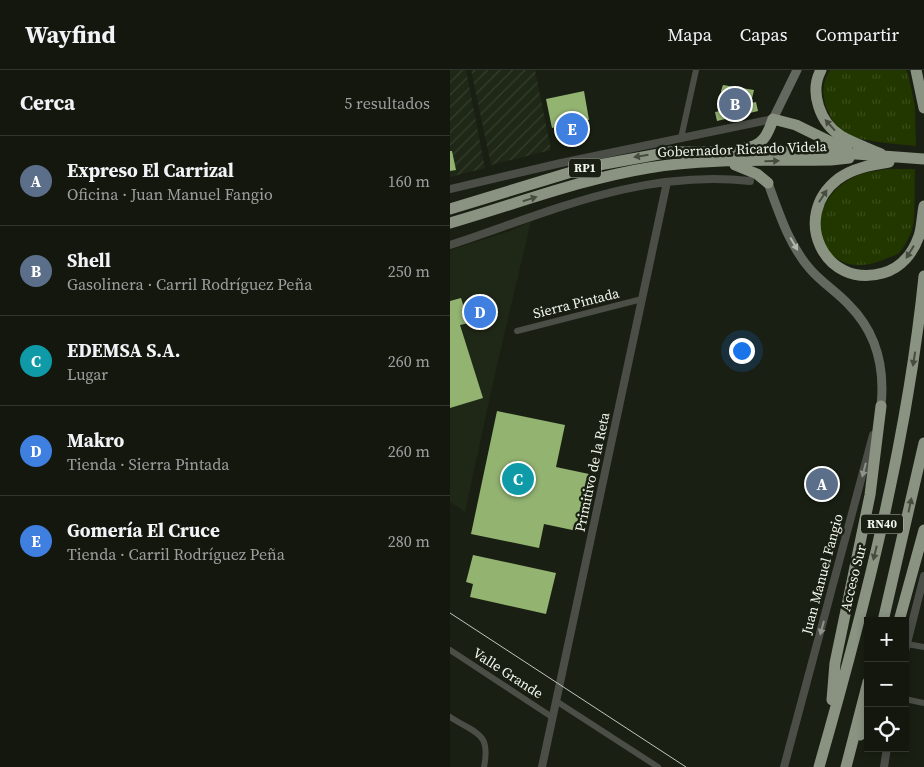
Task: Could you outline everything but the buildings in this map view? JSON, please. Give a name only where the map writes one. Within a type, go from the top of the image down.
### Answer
[{"type":"highway","points":[[821,70],[816,87],[817,102],[824,119],[841,136],[887,157]]},
{"type":"highway","points":[[916,70],[924,108]]},
{"type":"highway","points":[[724,156],[750,148],[761,142],[768,135],[773,119],[796,125],[820,138],[863,156]]},
{"type":"highway","name":"Gobernador Ricardo Videla","points":[[450,209],[621,160],[670,152],[831,160],[863,156],[924,159]]},
{"type":"highway","points":[[724,156],[746,167],[768,184]]},
{"type":"highway","name":"Gobernador Ricardo Videla","points":[[450,222],[630,171],[724,156]]},
{"type":"highway","points":[[909,158],[866,166],[840,178],[831,186],[817,206],[814,218],[818,241],[830,259],[845,270],[867,275],[892,270],[905,260],[913,248],[919,235],[924,206]]},
{"type":"highway","points":[[450,203],[501,194]]},
{"type":"highway","points":[[450,230],[504,207]]},
{"type":"highway","name":"Acceso Sur","points":[[819,767],[891,487],[904,421],[924,276]]},
{"type":"highway","points":[[830,728],[835,664],[870,494],[881,406]]},
{"type":"highway","name":"RN40","points":[[884,617],[924,443]]},
{"type":"highway","points":[[900,617],[924,530]]},
{"type":"highway","points":[[847,764],[864,698]]},
{"type":"highway","points":[[847,764],[864,726]]},
{"type":"main road","points":[[773,119],[797,70]]},
{"type":"main road","name":"Juan Manuel Fangio","points":[[768,184],[782,222],[804,262],[850,305],[870,332],[880,362],[881,406]]},
{"type":"street","points":[[681,138],[696,70]]},
{"type":"street","points":[[450,189],[773,119]]},
{"type":"street","points":[[450,245],[567,203],[613,190],[667,182],[713,179],[750,181]]},
{"type":"street","name":"Primitivo de la Reta","points":[[542,767],[667,182]]},
{"type":"street","name":"Sierra Pintada","points":[[517,331],[642,299]]},
{"type":"street","name":"Juan Manuel Fangio","points":[[784,767],[881,406]]},
{"type":"street","points":[[909,636],[923,587],[924,576]]},
{"type":"street","points":[[909,647],[924,648]]},
{"type":"street","name":"Valle Grande","points":[[450,650],[552,717]]},
{"type":"street","points":[[909,700],[924,703]]},
{"type":"street","name":"Valle Grande","points":[[556,701],[658,767]]},
{"type":"street","points":[[450,717],[483,739],[487,746],[484,767]]},
{"type":"street","points":[[884,767],[886,752]]},
{"type":"shaded area","points":[[450,70],[466,70],[485,168],[450,177]]},
{"type":"shaded area","points":[[471,70],[535,70],[551,150],[491,165]]},
{"type":"shaded area","points":[[531,221],[465,512],[450,502],[450,250],[510,231]]},
{"type":"green space","points":[[830,70],[906,70],[915,106],[916,146],[866,140],[847,134],[838,128],[826,107],[824,97],[824,84]]},
{"type":"green space","points":[[887,169],[915,169],[914,217],[910,236],[901,251],[894,256],[863,265],[844,263],[831,253],[823,240],[820,223],[824,206],[835,190],[854,177]]},
{"type":"tram line","points":[[450,613],[686,767]]},
{"type":"place","name":"Shell","points":[[735,104]]},
{"type":"place","name":"Gomería El Cruce","points":[[572,129]]},
{"type":"place","name":"Makro","points":[[480,312]]},
{"type":"place","name":"EDEMSA S.A.","points":[[518,479]]},
{"type":"place","name":"Expreso El Carrizal","points":[[822,484]]}]
